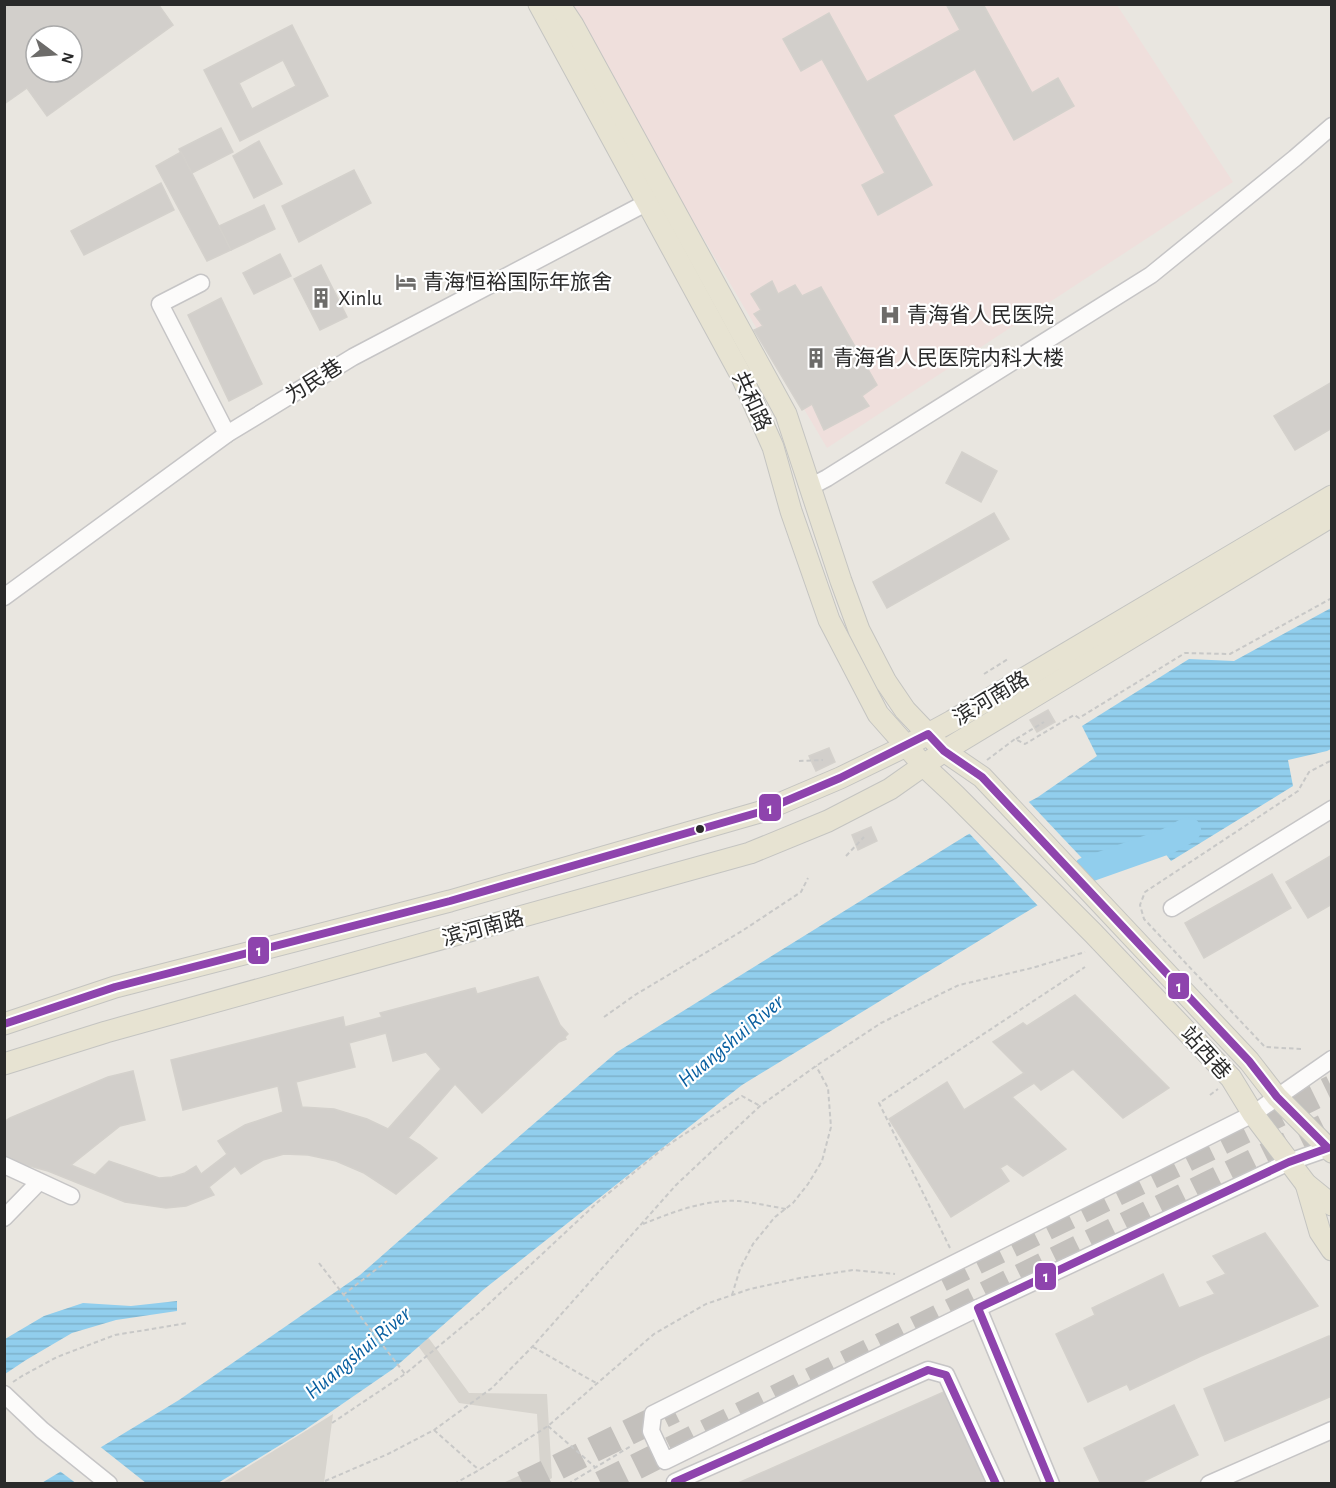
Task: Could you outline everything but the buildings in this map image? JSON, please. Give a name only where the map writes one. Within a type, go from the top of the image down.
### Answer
[{"type":"main road","name":"共和路","points":[[539,4],[742,377],[773,447],[791,511],[829,620],[878,714],[924,766],[955,795]]},
{"type":"main road","name":"共和路","points":[[559,4],[579,36],[786,414],[859,630],[886,682],[905,710],[944,751],[984,769]]},
{"type":"main road","name":"滨河南路","points":[[4,1024],[115,987],[450,901],[760,812],[840,778],[928,734],[1332,496]]},
{"type":"main road","name":"滨河南路","points":[[4,1064],[117,1029],[750,853],[828,821],[890,789],[944,751],[1332,516]]},
{"type":"main road","name":"站西巷","points":[[984,769],[1113,918],[1249,1061],[1277,1097],[1330,1149]]},
{"type":"main road","name":"站西巷","points":[[955,795],[1090,942],[1231,1077],[1253,1114],[1306,1184],[1332,1205]]},
{"type":"main road","name":"站西巷","points":[[1306,1184],[1320,1232],[1332,1250]]},
{"type":"street","points":[[810,487],[1151,275],[1332,126]]},
{"type":"street","name":"为民巷","points":[[4,597],[227,434],[352,357],[646,203]]},
{"type":"street","points":[[201,283],[160,304],[227,434]]},
{"type":"street","points":[[1172,908],[1332,809]]},
{"type":"street","points":[[996,1484],[946,1375],[928,1370],[675,1483],[651,1431],[653,1413],[1253,1114],[1332,1059]]},
{"type":"street","points":[[665,1461],[978,1308],[1289,1162],[1330,1149]]},
{"type":"street","points":[[4,1165],[71,1196]]},
{"type":"street","points":[[4,1218],[39,1182]]},
{"type":"street","points":[[978,1308],[1051,1484]]},
{"type":"street","points":[[9,1388],[42,1430],[110,1484]]},
{"type":"street","points":[[1209,1484],[1332,1430]]},
{"type":"path","points":[[1015,740],[1024,744],[1074,715],[1079,718],[1185,653],[1230,654],[1332,598]]},
{"type":"path","points":[[984,674],[1008,659]]},
{"type":"path","points":[[984,769],[1015,740],[1044,722]]},
{"type":"path","points":[[799,761],[823,760]]},
{"type":"path","points":[[1301,1049],[1265,1047],[1144,919],[1140,905],[1145,892],[1298,791],[1309,772],[1332,760]]},
{"type":"path","points":[[846,856],[864,837]]},
{"type":"path","points":[[603,1017],[801,892],[808,878]]},
{"type":"path","points":[[325,1481],[388,1454],[434,1430],[492,1388],[533,1346],[676,1185],[760,1106],[816,1066],[881,1023],[959,985],[1032,968],[1090,942]]},
{"type":"path","points":[[957,1262],[879,1103],[1085,967]]},
{"type":"path","points":[[732,1295],[740,1269],[753,1244],[775,1217],[793,1203],[822,1161],[831,1127],[828,1088],[816,1066]]},
{"type":"path","points":[[332,1423],[405,1374],[480,1312],[599,1201],[665,1147],[742,1096],[760,1106]]},
{"type":"path","points":[[640,1225],[671,1213],[712,1202],[738,1201],[786,1209]]},
{"type":"path","points":[[343,1295],[387,1261]]},
{"type":"path","points":[[319,1263],[405,1374]]},
{"type":"path","points":[[454,1484],[548,1426],[654,1334],[706,1304],[750,1289],[853,1270],[904,1275]]},
{"type":"path","points":[[9,1388],[22,1376],[57,1357],[115,1335],[188,1323]]},
{"type":"path","points":[[533,1346],[596,1383]]},
{"type":"path","points":[[548,1426],[595,1467]]},
{"type":"path","points":[[434,1430],[479,1470]]},
{"type":"path","points":[[568,1484],[631,1446]]},
{"type":"shaded area","name":"青海省人民医院","points":[[566,5],[1117,5],[1233,182],[827,448]]},
{"type":"shaded area","points":[[425,1333],[469,1393],[547,1394],[552,1478],[543,1483],[503,1483],[540,1466],[537,1414],[459,1403],[414,1340]]},
{"type":"shaded area","points":[[333,1414],[324,1483],[222,1483]]},
{"type":"water","points":[[1331,608],[1331,749],[1288,760],[1293,786],[1171,861],[1153,838],[1033,908],[742,1085],[483,1290],[393,1369],[303,1431],[218,1483],[40,1484],[179,1400],[360,1275],[617,1052],[967,835],[1038,797],[1097,756],[1082,726],[1189,659],[1234,661]]},
{"type":"water","points":[[177,1301],[177,1311],[116,1320],[72,1333],[5,1374],[5,1339],[44,1316],[83,1303],[131,1306]]},
{"type":"pier","points":[[1027,800],[1097,874],[1040,908],[967,831]]},
{"type":"pier","points":[[98,1445],[146,1483],[77,1484],[57,1469]]},
{"type":"waterway","name":"Huangshui River","points":[[1086,870],[1168,841],[1188,830]]},
{"type":"tunnel","points":[[941,1279],[1332,1088]]},
{"type":"tunnel","points":[[601,1484],[1332,1123]]},
{"type":"tunnel","points":[[523,1484],[674,1410]]},
{"type":"transit line","name":"1","points":[[4,1024],[115,987],[450,901],[760,812],[840,778],[928,734],[944,751],[982,777],[1249,1061],[1277,1097],[1328,1148],[1289,1162],[978,1308],[1051,1484]]},
{"type":"transit line","name":"1","points":[[675,1482],[928,1370],[946,1375],[996,1484]]},
{"type":"place","name":"青海恒裕国际年旅舍","points":[[406,282]]},
{"type":"place","name":"Xinlu","points":[[321,298]]},
{"type":"place","name":"青海省人民医院","points":[[890,315]]},
{"type":"place","name":"青海省人民医院内科大楼","points":[[816,358]]}]
